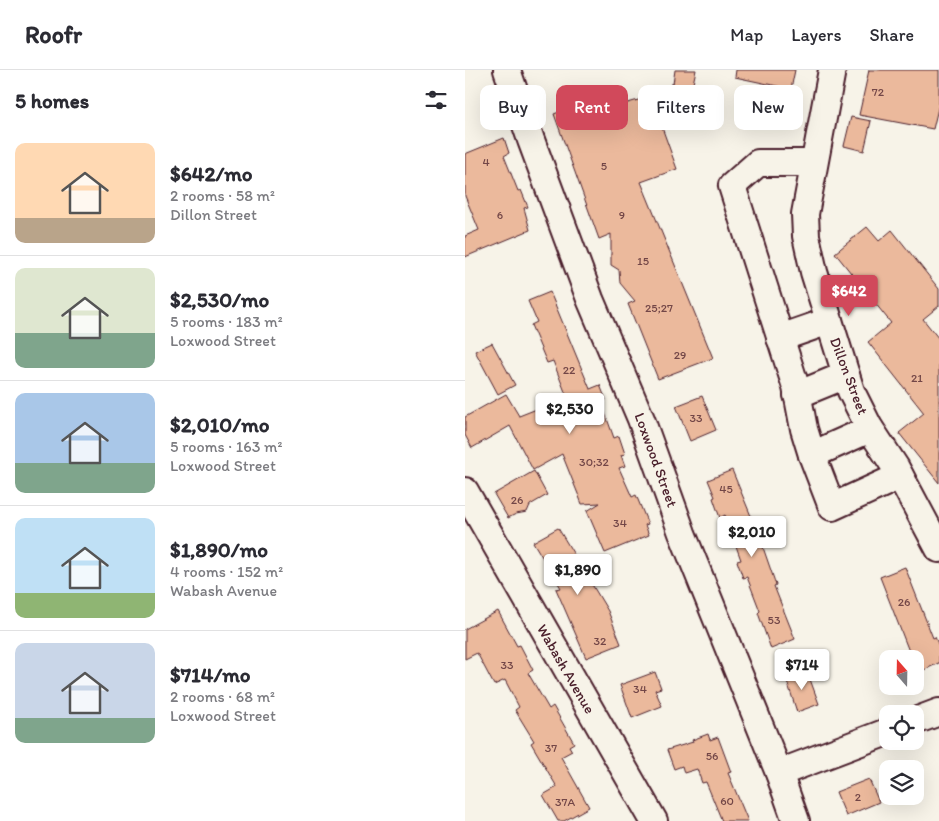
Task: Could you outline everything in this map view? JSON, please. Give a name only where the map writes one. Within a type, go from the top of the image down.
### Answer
[{"type":"street","name":"Loxwood Street","points":[[507,70],[590,299],[641,419],[682,534],[779,773],[796,821]]},
{"type":"street","name":"Dillon Street","points":[[832,70],[813,163],[805,214],[805,230],[813,272],[857,405],[900,476],[939,549]]},
{"type":"street","points":[[813,163],[758,163],[732,186],[797,395],[812,455],[832,507],[900,476]]},
{"type":"street","points":[[780,338],[829,321]]},
{"type":"street","points":[[797,395],[846,375]]},
{"type":"street","points":[[812,455],[871,430]]},
{"type":"street","name":"Wabash Avenue","points":[[465,490],[654,821]]},
{"type":"street","points":[[924,718],[939,712]]},
{"type":"street","points":[[779,773],[879,735]]},
{"type":"building","points":[[675,70],[696,70],[693,85],[671,85],[673,84]]},
{"type":"building","points":[[736,70],[795,70],[792,85],[772,85],[735,77]]},
{"type":"building","points":[[869,70],[939,70],[939,104],[933,129],[859,115]]},
{"type":"building","points":[[638,100],[638,130],[663,130],[677,169],[641,182],[713,358],[658,379],[628,304],[635,301],[620,283],[619,270],[611,265],[611,234],[599,239],[560,130],[628,130],[628,103]]},
{"type":"building","points":[[851,117],[871,121],[864,151],[844,146]]},
{"type":"building","points":[[504,138],[509,153],[504,156],[518,191],[521,190],[528,207],[524,208],[530,230],[465,257],[465,236],[479,230],[465,196],[465,154]]},
{"type":"building","points":[[867,227],[879,241],[892,230],[939,289],[939,306],[923,319],[939,339],[939,483],[899,433],[924,413],[868,342],[891,323],[835,253]]},
{"type":"building","points":[[550,292],[590,389],[600,385],[606,400],[601,402],[614,438],[619,436],[625,454],[621,455],[625,466],[619,468],[632,497],[636,495],[648,524],[645,525],[649,535],[605,553],[587,511],[600,503],[582,504],[562,454],[533,470],[510,426],[472,448],[465,435],[465,417],[506,394],[519,416],[567,397],[553,361],[547,363],[531,325],[537,322],[528,301]]},
{"type":"building","points":[[492,343],[515,385],[498,394],[475,351]]},
{"type":"building","points":[[702,396],[716,430],[690,441],[676,406]]},
{"type":"building","points":[[732,470],[758,533],[776,585],[774,586],[795,639],[771,649],[758,613],[760,611],[747,577],[743,578],[737,561],[741,560],[725,515],[720,518],[713,498],[715,497],[708,480]]},
{"type":"building","points":[[534,471],[547,495],[530,505],[527,512],[508,518],[494,494]]},
{"type":"building","points":[[558,528],[608,611],[621,644],[586,658],[556,589],[561,588],[533,542]]},
{"type":"building","points":[[905,567],[933,638],[935,637],[939,646],[939,663],[924,670],[924,650],[908,650],[880,577]]},
{"type":"building","points":[[498,611],[517,646],[520,645],[533,670],[528,673],[549,709],[553,706],[574,743],[569,746],[572,751],[561,757],[589,807],[564,821],[558,821],[543,795],[557,787],[531,743],[534,741],[515,710],[519,707],[505,680],[494,685],[477,653],[465,659],[465,629]]},
{"type":"building","points":[[807,671],[819,704],[797,712],[786,678]]},
{"type":"building","points":[[655,672],[661,688],[655,690],[662,706],[632,718],[620,685]]},
{"type":"building","points":[[708,734],[710,740],[718,737],[731,772],[728,773],[748,821],[722,821],[706,782],[702,783],[697,769],[684,773],[682,766],[674,769],[667,750],[693,742],[692,740]]},
{"type":"building","points":[[869,779],[879,802],[846,816],[836,792]]}]
